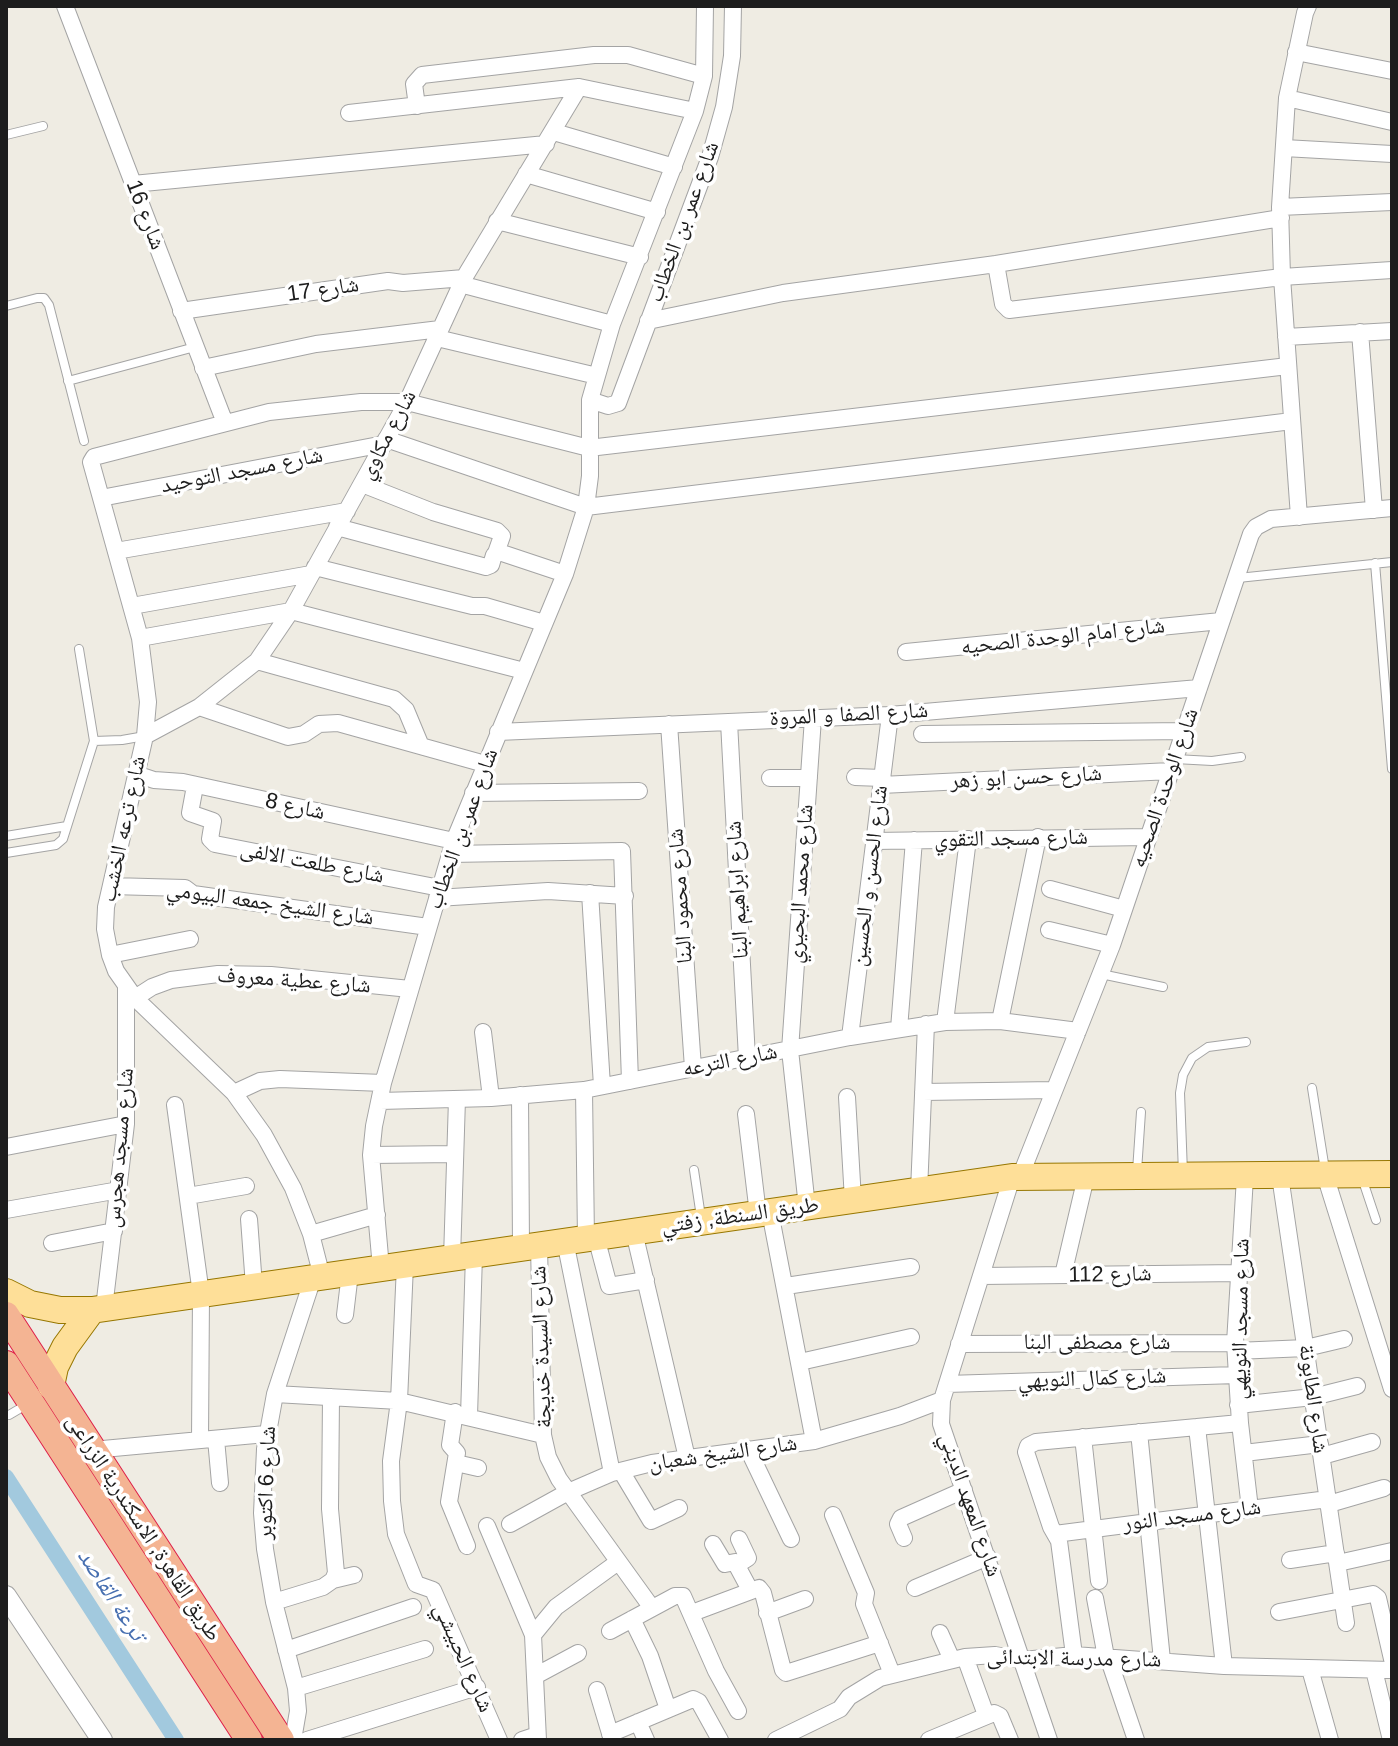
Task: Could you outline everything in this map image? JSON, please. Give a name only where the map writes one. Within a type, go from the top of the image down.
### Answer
[{"type":"highway","name":"طريق القاهرة, الاسكندرية الزراعى","points":[[6,1315],[30,1401],[92,1450],[281,1740]]},
{"type":"highway","name":"طريق القاهرة, الاسكندرية الزراعى","points":[[6,1364],[249,1740]]},
{"type":"main road","name":"طريق السنطة, زفتي","points":[[6,1292],[30,1304],[60,1310],[98,1309],[1016,1177],[1392,1174]]},
{"type":"main road","points":[[30,1401],[55,1367],[65,1347],[98,1309]]},
{"type":"street","name":"شارع 16","points":[[65,6],[225,423]]},
{"type":"street","name":"شارع عمر بن الخطاب","points":[[393,1266],[377,1215],[371,1155],[383,1083],[452,848],[565,574],[586,507],[590,400],[612,324],[695,111],[704,76],[705,6]]},
{"type":"street","name":"شارع عمر بن الخطاب","points":[[590,400],[608,406],[618,403],[710,157],[724,107],[732,56],[733,6]]},
{"type":"street","points":[[1299,517],[1280,213],[1287,98],[1308,6]]},
{"type":"street","points":[[1296,52],[1321,54],[1392,71]]},
{"type":"street","points":[[417,106],[414,84],[422,75],[594,55],[628,55],[704,76]]},
{"type":"street","points":[[349,113],[579,87],[695,111]]},
{"type":"street","name":"شارع مكاوي","points":[[145,736],[199,707],[257,661],[291,611],[407,402],[462,281],[579,87]]},
{"type":"street","points":[[1287,98],[1392,122]]},
{"type":"street","points":[[133,184],[550,138],[674,167]]},
{"type":"street","points":[[1284,148],[1392,154]]},
{"type":"street","points":[[526,174],[657,212]]},
{"type":"street","points":[[648,321],[783,293],[996,264],[1280,213],[1392,202]]},
{"type":"street","points":[[497,221],[640,257]]},
{"type":"street","points":[[996,264],[1003,304],[1009,310],[1282,277],[1392,270]]},
{"type":"street","name":"شارع 17","points":[[181,311],[388,281],[462,281],[612,324]]},
{"type":"street","points":[[1286,337],[1392,331]]},
{"type":"street","points":[[1360,332],[1374,510]]},
{"type":"street","points":[[203,368],[360,337],[438,333],[597,376]]},
{"type":"street","points":[[225,423],[315,405],[407,402],[589,448],[1288,366]]},
{"type":"street","points":[[385,442],[586,507],[1292,421]]},
{"type":"street","name":"شارع ترعه الخشب","points":[[225,423],[96,455],[91,462],[140,638],[148,702],[145,736],[111,886],[105,929],[110,955],[130,993],[234,1093],[271,1148],[293,1188],[311,1234],[318,1277]]},
{"type":"street","name":"شارع مسجد التوحيد","points":[[101,498],[385,442]]},
{"type":"street","points":[[337,527],[486,567],[491,565],[502,536],[497,531],[433,512],[362,484]]},
{"type":"street","name":"شارع الوحدة الصحيه","points":[[1016,1177],[1112,945],[1248,542],[1256,527],[1271,519],[1392,508]]},
{"type":"street","points":[[116,551],[347,511]]},
{"type":"street","points":[[496,553],[565,574]]},
{"type":"street","points":[[132,606],[313,570],[472,606],[489,607],[544,623]]},
{"type":"street","points":[[140,638],[291,611],[524,671]]},
{"type":"street","name":"شارع امام الوحدة الصحيه","points":[[906,652],[1221,621]]},
{"type":"street","points":[[257,661],[394,699],[406,710],[421,746]]},
{"type":"street","name":"شارع الصفا و المروة","points":[[498,732],[890,715],[1199,688]]},
{"type":"street","points":[[199,707],[288,737],[304,734],[319,724],[329,722],[485,764]]},
{"type":"street","name":"شارع الحسن و الحسين","points":[[850,1037],[890,715]]},
{"type":"street","name":"شارع محمد البحيري","points":[[807,1207],[790,1050],[813,718]]},
{"type":"street","name":"شارع ابراهيم البنا","points":[[729,722],[747,1058]]},
{"type":"street","name":"شارع محمود البنا","points":[[669,724],[693,1068]]},
{"type":"street","points":[[922,734],[1184,731]]},
{"type":"street","name":"شارع حسن ابو زهر","points":[[855,777],[881,782],[1173,765]]},
{"type":"street","name":"شارع 8","points":[[136,774],[154,780],[183,782],[452,848],[620,850],[623,854],[625,896]]},
{"type":"street","points":[[770,778],[809,778]]},
{"type":"street","name":"شارع طلعت الالفى","points":[[195,786],[190,813],[212,820],[210,839],[215,844],[438,893]]},
{"type":"street","points":[[473,793],[639,791]]},
{"type":"street","points":[[1000,1021],[1038,837]]},
{"type":"street","name":"شارع مسجد التقوي","points":[[874,841],[1148,837]]},
{"type":"street","points":[[945,1022],[968,839]]},
{"type":"street","points":[[899,1029],[914,840]]},
{"type":"street","name":"شارع الشيخ جمعه البيومي","points":[[111,886],[185,888],[193,894],[428,927]]},
{"type":"street","points":[[1050,889],[1124,909]]},
{"type":"street","points":[[438,893],[590,893],[625,896],[630,1081]]},
{"type":"street","points":[[590,893],[602,1086]]},
{"type":"street","points":[[1049,930],[1112,945]]},
{"type":"street","points":[[110,955],[190,939]]},
{"type":"street","name":"شارع عطية معروف","points":[[130,993],[171,980],[218,974],[271,975],[410,989]]},
{"type":"street","name":"شارع مسجد هجرس","points":[[98,1309],[114,1231],[126,1124],[130,993]]},
{"type":"street","name":"شارع الترعه","points":[[380,1101],[491,1098],[584,1090],[850,1037],[945,1022],[1000,1021],[1078,1031]]},
{"type":"street","points":[[919,1191],[926,1024]]},
{"type":"street","points":[[483,1032],[491,1098]]},
{"type":"street","points":[[234,1093],[260,1081],[280,1079],[383,1083]]},
{"type":"street","points":[[584,1090],[583,1239],[616,1472],[651,1521],[679,1508]]},
{"type":"street","points":[[923,1092],[1054,1090]]},
{"type":"street","name":"شارع السيدة خديجة","points":[[520,1095],[543,1435],[548,1457],[568,1492],[652,1608]]},
{"type":"street","points":[[847,1097],[853,1200]]},
{"type":"street","points":[[457,1099],[455,1154],[463,1256],[462,1414],[450,1445],[457,1452],[449,1506],[467,1546]]},
{"type":"street","points":[[175,1105],[201,1294],[208,1440],[220,1483]]},
{"type":"street","points":[[746,1114],[764,1213],[786,1286],[814,1441]]},
{"type":"street","points":[[6,1147],[126,1124]]},
{"type":"street","points":[[371,1155],[455,1154]]},
{"type":"street","points":[[1325,1175],[1392,1389]]},
{"type":"street","name":"شارع الطابونة","points":[[1280,1176],[1346,1623]]},
{"type":"street","name":"شارع المعهد الديني","points":[[1016,1177],[959,1344],[945,1392],[941,1424],[1049,1740]]},
{"type":"street","points":[[1063,1275],[1086,1177]]},
{"type":"street","name":"شارع مسجد النويهي","points":[[1245,1177],[1236,1347],[1238,1405],[1250,1509]]},
{"type":"street","points":[[188,1196],[246,1186]]},
{"type":"street","points":[[6,1210],[119,1190]]},
{"type":"street","points":[[311,1234],[377,1215]]},
{"type":"street","points":[[249,1219],[254,1286]]},
{"type":"street","points":[[52,1243],[114,1231]]},
{"type":"street","points":[[634,1232],[687,1458]]},
{"type":"street","points":[[583,1239],[609,1286],[646,1280]]},
{"type":"street","name":"شارع الحبيشي","points":[[393,1266],[399,1401],[391,1461],[396,1534],[416,1584],[433,1590],[499,1740]]},
{"type":"street","points":[[786,1286],[911,1267]]},
{"type":"street","points":[[345,1315],[350,1273]]},
{"type":"street","name":"شارع 112","points":[[981,1276],[1240,1273]]},
{"type":"street","name":"شارع 6 اكتوبر","points":[[293,1740],[298,1711],[296,1688],[274,1602],[265,1549],[262,1513],[266,1434],[275,1394],[318,1277]]},
{"type":"street","points":[[800,1362],[911,1337]]},
{"type":"street","name":"شارع مصطفى البنا","points":[[959,1344],[1306,1348],[1344,1339]]},
{"type":"street","name":"شارع كمال النويهي","points":[[945,1392],[1237,1375]]},
{"type":"street","points":[[1238,1405],[1313,1397],[1357,1386]]},
{"type":"street","name":"شارع الشيخ شعبان","points":[[510,1524],[568,1492],[616,1472],[687,1458],[814,1441],[900,1416],[945,1392]]},
{"type":"street","points":[[275,1394],[399,1401],[543,1435]]},
{"type":"street","points":[[331,1397],[330,1509],[336,1565],[333,1580]]},
{"type":"street","points":[[1074,1655],[1059,1541],[1026,1452],[1030,1444],[1240,1423]]},
{"type":"street","points":[[1197,1427],[1224,1666]]},
{"type":"street","points":[[1139,1432],[1162,1660]]},
{"type":"street","points":[[92,1450],[266,1434]]},
{"type":"street","points":[[1083,1437],[1099,1581]]},
{"type":"street","points":[[1244,1453],[1321,1450],[1372,1442]]},
{"type":"street","points":[[748,1449],[791,1539]]},
{"type":"street","points":[[456,1463],[478,1468]]},
{"type":"street","name":"شارع مسجد النور","points":[[1055,1534],[1329,1502],[1384,1488]]},
{"type":"street","points":[[904,1538],[898,1524],[901,1518],[964,1490]]},
{"type":"street","points":[[833,1515],[866,1593],[864,1604],[892,1674]]},
{"type":"street","points":[[487,1526],[533,1635],[537,1675],[533,1738]]},
{"type":"street","points":[[737,1565],[748,1559],[739,1539]]},
{"type":"street","points":[[713,1544],[725,1564],[733,1561],[737,1565],[750,1590]]},
{"type":"street","points":[[1290,1560],[1392,1551]]},
{"type":"street","points":[[915,1588],[988,1557]]},
{"type":"street","points":[[533,1635],[556,1607],[618,1562]]},
{"type":"street","points":[[274,1602],[354,1575]]},
{"type":"street","points":[[692,1613],[759,1588],[786,1673],[880,1643]]},
{"type":"street","points":[[1279,1612],[1371,1594],[1377,1596],[1392,1659]]},
{"type":"street","points":[[610,1631],[680,1595],[686,1599],[716,1671],[738,1711]]},
{"type":"street","points":[[6,1596],[102,1740]]},
{"type":"street","points":[[1095,1598],[1107,1657],[1136,1740]]},
{"type":"street","points":[[767,1613],[805,1599]]},
{"type":"street","points":[[286,1650],[413,1607]]},
{"type":"street","points":[[632,1619],[650,1656],[668,1709]]},
{"type":"street","points":[[940,1633],[959,1658],[986,1715]]},
{"type":"street","points":[[296,1688],[425,1649]]},
{"type":"street","points":[[537,1675],[578,1653]]},
{"type":"street","name":"شارع مدرسة الابتدائى","points":[[776,1740],[840,1709],[858,1691],[892,1674],[959,1658],[995,1655],[1023,1660],[1074,1655],[1224,1666],[1392,1670]]},
{"type":"street","points":[[1310,1669],[1330,1740]]},
{"type":"street","points":[[1374,1670],[1391,1740]]},
{"type":"street","points":[[307,1740],[477,1687]]},
{"type":"street","points":[[597,1690],[611,1737],[693,1699],[698,1700],[720,1740]]},
{"type":"street","points":[[929,1740],[991,1713],[998,1714],[1010,1740]]},
{"type":"street","points":[[638,1722],[646,1740]]},
{"type":"lane","points":[[6,135],[43,126]]},
{"type":"lane","points":[[6,306],[44,298],[49,305],[84,441]]},
{"type":"lane","points":[[68,381],[195,347]]},
{"type":"lane","points":[[1236,578],[1392,562]]},
{"type":"lane","points":[[1375,563],[1392,769]]},
{"type":"lane","points":[[6,853],[56,845],[63,839],[94,741],[79,649]]},
{"type":"lane","points":[[94,741],[145,736]]},
{"type":"lane","points":[[1173,765],[1241,757]]},
{"type":"lane","points":[[6,836],[67,826]]},
{"type":"lane","points":[[1101,974],[1163,987]]},
{"type":"lane","points":[[1184,1177],[1180,1093],[1183,1075],[1192,1058],[1208,1047],[1246,1042]]},
{"type":"lane","points":[[1312,1088],[1325,1175]]},
{"type":"lane","points":[[1137,1177],[1141,1112]]},
{"type":"lane","points":[[694,1170],[702,1222]]},
{"type":"lane","points":[[1360,1174],[1376,1220]]},
{"type":"waterway","name":"ترعة القاصد","points":[[6,1477],[176,1740]]}]
